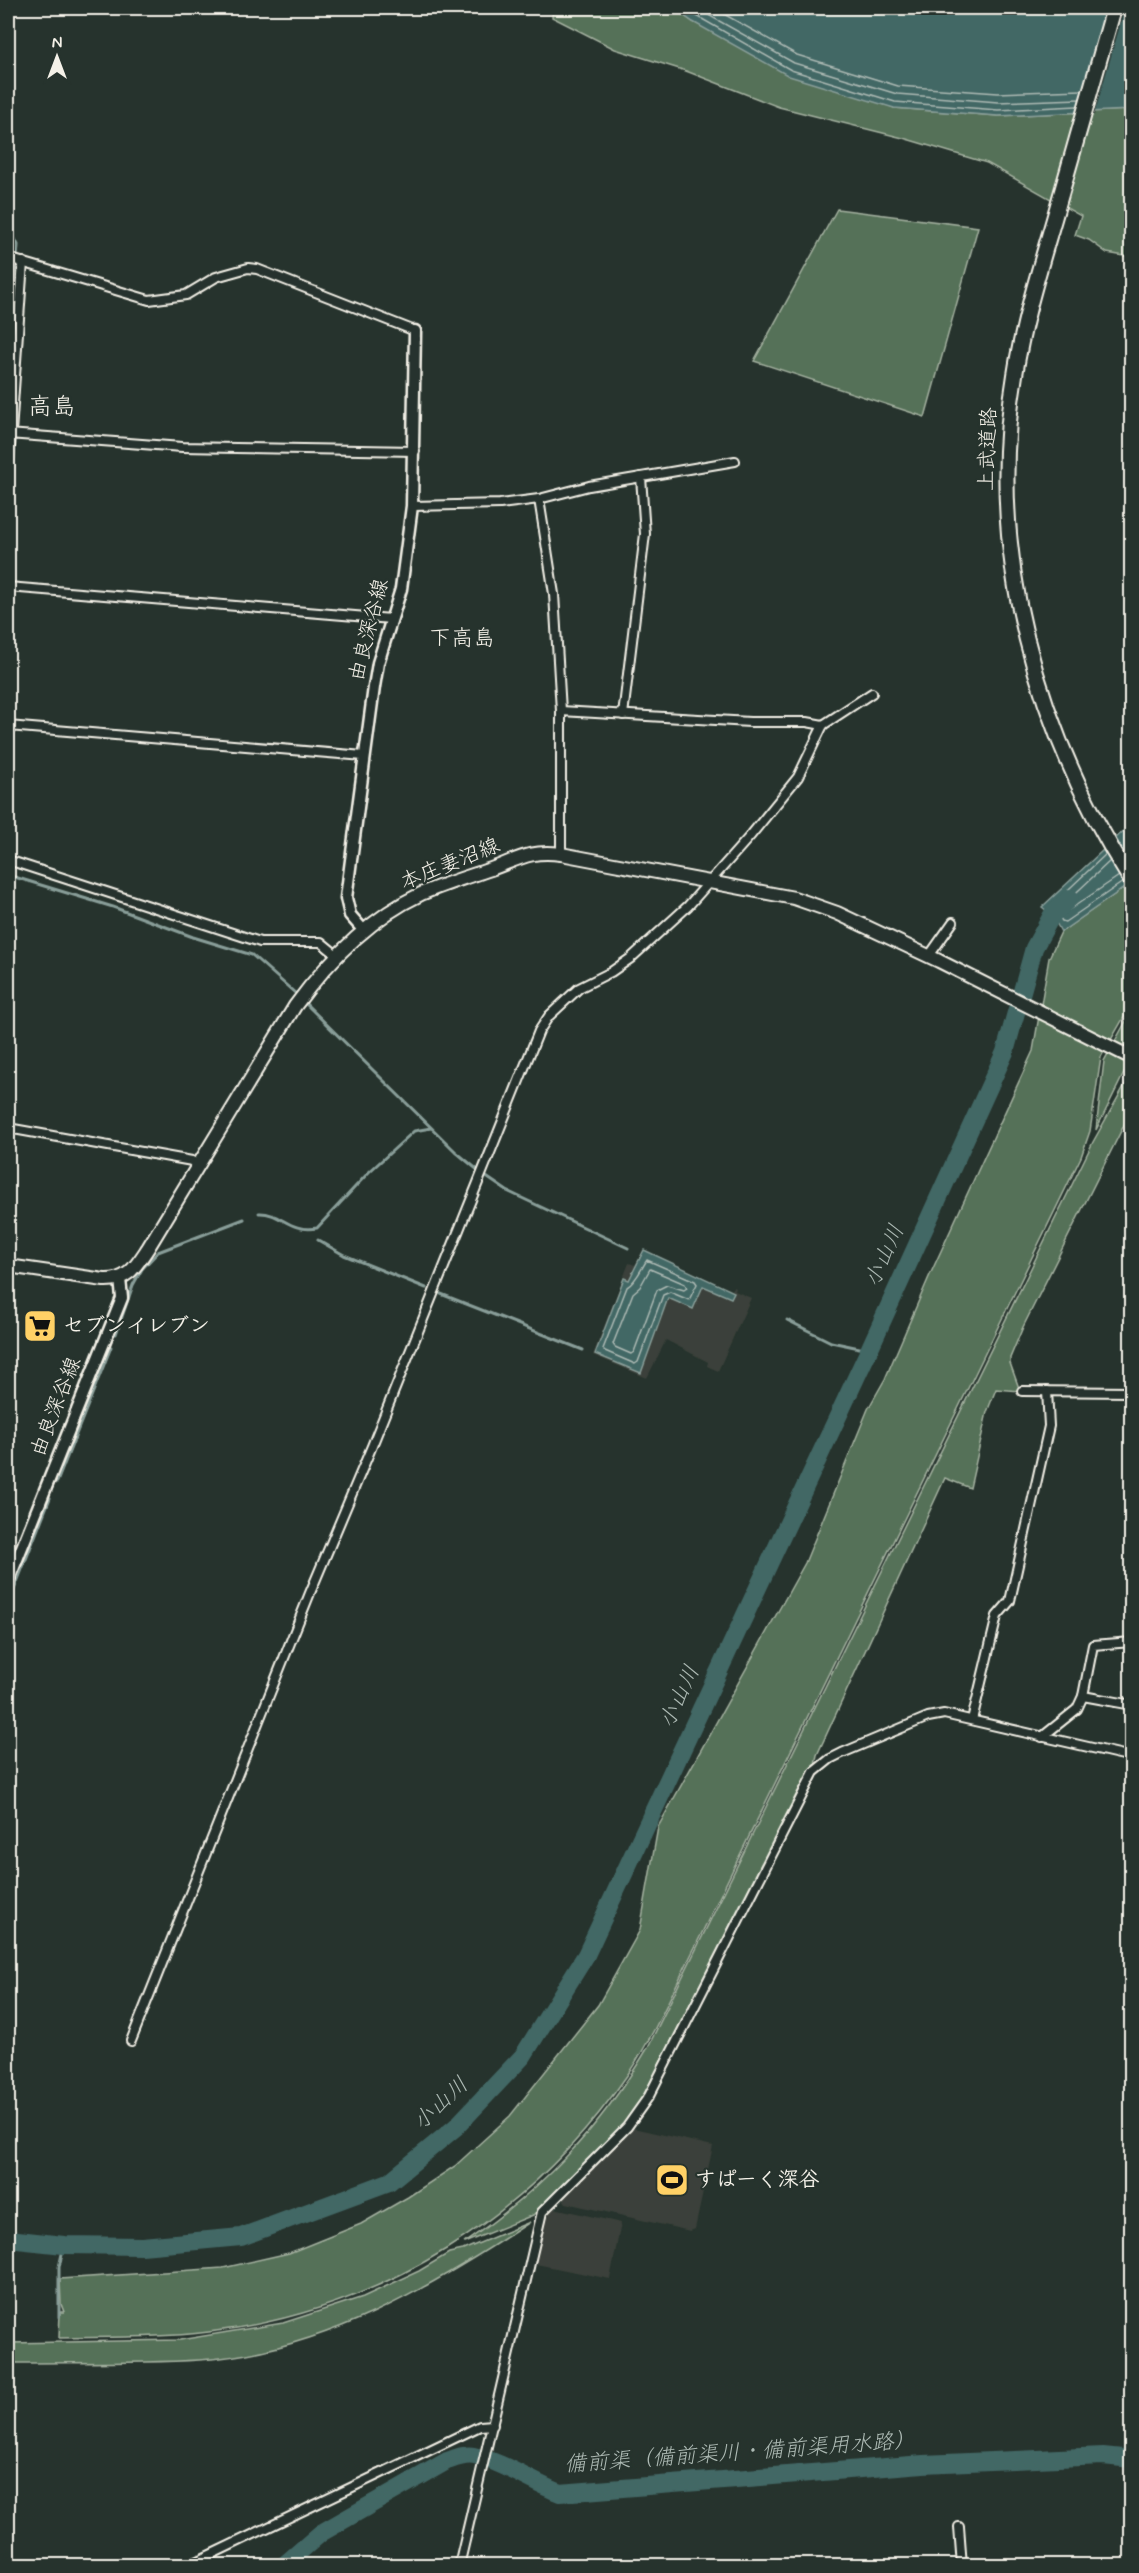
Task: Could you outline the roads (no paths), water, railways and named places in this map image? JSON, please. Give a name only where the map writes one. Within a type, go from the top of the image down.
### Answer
[{"type":"highway","name":"上武道路","points":[[1114,8],[1020,344],[1009,415],[1006,470],[1009,525],[1018,602],[1037,680],[1049,718],[1084,801],[1131,882]]},
{"type":"main road","name":"由良深谷線","points":[[364,931],[350,915],[346,898],[378,663],[401,589],[412,506],[415,331]]},
{"type":"main road","name":"本庄妻沼線","points":[[120,1279],[133,1270],[148,1248],[295,1006],[338,956],[364,931],[400,906],[442,885],[493,868],[519,856],[535,853],[561,854],[794,898],[860,922],[1131,1058]]},
{"type":"main road","points":[[8,1266],[104,1280],[120,1279]]},
{"type":"main road","name":"由良深谷線","points":[[8,1582],[122,1298],[120,1279]]},
{"type":"street","points":[[8,258],[149,300],[186,295],[216,277],[248,268],[257,269],[415,331]]},
{"type":"street","points":[[8,475],[9,434],[23,262]]},
{"type":"street","points":[[9,434],[182,447],[414,451]]},
{"type":"street","points":[[412,506],[500,504],[539,499],[641,477],[735,461]]},
{"type":"street","points":[[623,715],[645,534],[641,477]]},
{"type":"street","points":[[539,499],[554,594],[561,711],[561,854]]},
{"type":"street","points":[[8,587],[391,619]]},
{"type":"street","points":[[131,2041],[539,1031],[549,1016],[579,988],[631,958],[668,926],[710,882],[798,777],[823,725],[872,693]]},
{"type":"street","points":[[561,711],[750,722],[807,722],[823,725]]},
{"type":"street","points":[[8,726],[364,756]]},
{"type":"street","points":[[8,860],[260,942],[321,942],[338,956]]},
{"type":"street","points":[[934,958],[953,922]]},
{"type":"street","points":[[8,1128],[192,1161],[198,1164]]},
{"type":"street","points":[[1022,1391],[1131,1392]]},
{"type":"street","points":[[972,1720],[997,1616],[1010,1601],[1013,1590],[1049,1426],[1047,1391]]},
{"type":"street","points":[[1042,1737],[1077,1709],[1083,1696],[1092,1645],[1131,1642]]},
{"type":"street","points":[[1083,1696],[1131,1706]]},
{"type":"street","points":[[459,2565],[542,2212],[627,2127],[649,2096],[814,1772],[825,1762],[842,1753],[928,1717],[944,1714],[1131,1757]]},
{"type":"street","points":[[187,2565],[480,2426],[493,2426]]},
{"type":"street","points":[[959,2527],[962,2565]]},
{"type":"water","points":[[673,8],[1131,8],[1131,110],[998,116],[894,108],[789,76],[693,22]]},
{"type":"water","points":[[1131,824],[1131,883],[1061,932],[1052,915],[1042,907]]},
{"type":"water","points":[[644,1250],[734,1292],[731,1298],[703,1286],[693,1309],[668,1298],[641,1373],[595,1354],[624,1278],[629,1280]]},
{"type":"waterway","points":[[8,225],[18,245],[8,385]]},
{"type":"waterway","points":[[8,875],[113,907],[193,937],[252,955],[295,993]]},
{"type":"waterway","name":"小山川","points":[[8,2239],[64,2245],[142,2246],[241,2237],[389,2182],[456,2127],[523,2056],[586,1955],[869,1350],[1005,1052],[1034,948],[1052,915],[1070,898]]},
{"type":"waterway","points":[[306,1004],[456,1152],[485,1176],[507,1191],[628,1248]]},
{"type":"waterway","points":[[259,1213],[273,1216],[299,1228],[317,1228],[369,1172],[414,1131],[431,1128]]},
{"type":"waterway","points":[[116,1334],[133,1285],[142,1269],[158,1252],[244,1219]]},
{"type":"waterway","points":[[318,1240],[344,1255],[426,1288]]},
{"type":"waterway","points":[[441,1294],[583,1350]]},
{"type":"waterway","points":[[787,1320],[831,1342],[869,1350]]},
{"type":"waterway","points":[[57,1482],[111,1347]]},
{"type":"waterway","points":[[8,1605],[50,1498]]},
{"type":"waterway","points":[[59,2317],[59,2267],[64,2245]]},
{"type":"waterway","name":"備前渠（備前渠川・備前渠用水路）","points":[[283,2566],[321,2533],[447,2461],[464,2456],[474,2456],[495,2462],[560,2493],[923,2464],[1103,2456],[1132,2459]]},
{"type":"place","name":"セブンイレブン","points":[[40,1326]]},
{"type":"place","name":"すぱーく深谷","points":[[672,2180]]},
{"type":"district","name":"高島","points":[[52,407]]},
{"type":"district","name":"下高島","points":[[462,639]]}]
